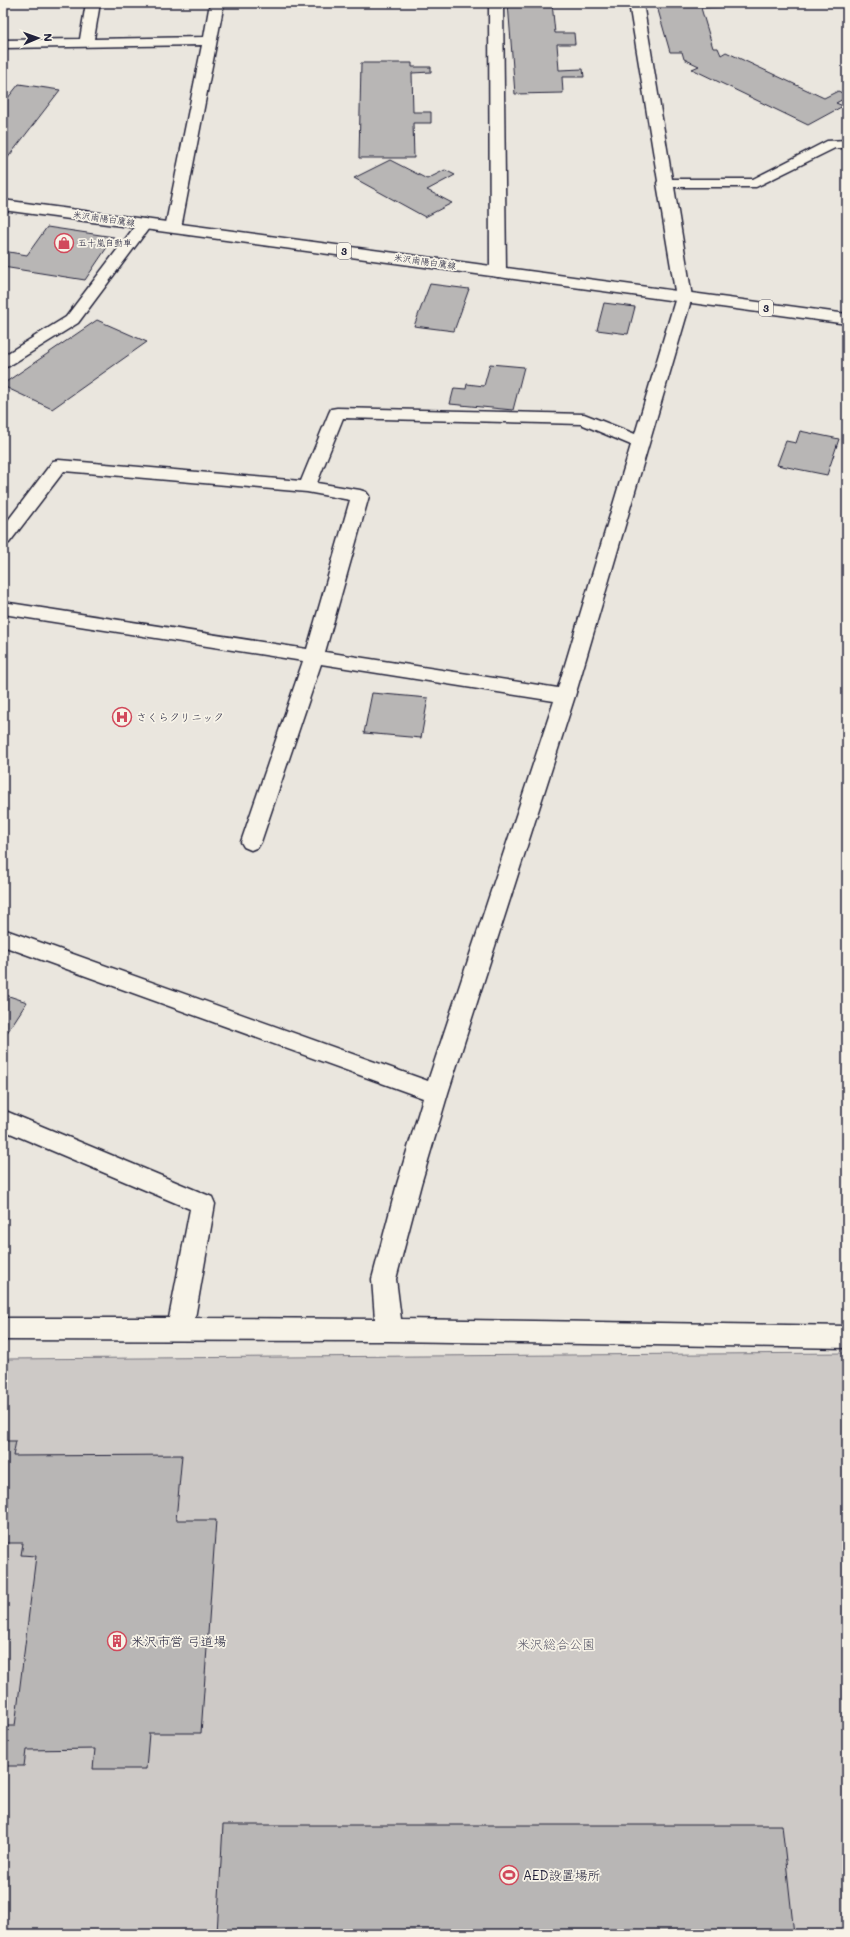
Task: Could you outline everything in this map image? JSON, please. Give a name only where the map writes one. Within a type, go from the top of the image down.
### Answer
[{"type":"street","points":[[86,43],[93,3]]},
{"type":"street","points":[[173,228],[217,3]]},
{"type":"street","points":[[496,3],[498,272]]},
{"type":"street","points":[[388,1330],[384,1279],[436,1093],[565,696],[684,297],[664,183],[636,3]]},
{"type":"street","points":[[3,44],[210,41]]},
{"type":"street","points":[[664,183],[756,183],[832,144],[847,144]]},
{"type":"street","name":"米沢南陽白鷹線","points":[[3,205],[847,319]]},
{"type":"street","points":[[3,363],[72,320],[144,224]]},
{"type":"street","points":[[307,486],[337,413],[584,419],[641,442]]},
{"type":"street","points":[[3,539],[59,465],[307,486],[360,496],[314,657],[252,842]]},
{"type":"street","points":[[3,608],[565,696]]},
{"type":"street","points":[[3,937],[436,1093]]},
{"type":"street","points":[[3,1120],[203,1204],[180,1329]]},
{"type":"street","points":[[3,1329],[388,1330],[847,1337]]},
{"type":"green space","name":"米沢総合公園","points":[[847,1353],[847,1934],[3,1934],[3,1359]]},
{"type":"building","points":[[508,3],[552,3],[555,33],[574,33],[575,44],[557,44],[559,70],[583,69],[584,77],[562,77],[563,93],[515,94]]},
{"type":"building","points":[[656,3],[720,3],[721,7],[701,8],[713,48],[718,48],[721,55],[726,52],[824,98],[838,91],[847,95],[847,97],[836,103],[843,106],[808,125],[692,69],[699,66],[684,59],[682,52],[670,52]]},
{"type":"building","points":[[361,63],[412,63],[412,67],[431,67],[431,72],[412,73],[413,112],[431,112],[431,123],[413,123],[414,158],[359,158]]},
{"type":"building","points":[[19,84],[60,90],[3,164],[3,104]]},
{"type":"building","points":[[390,160],[427,179],[445,170],[455,175],[427,190],[452,203],[425,217],[354,178]]},
{"type":"building","points":[[47,227],[114,237],[85,280],[3,267],[3,251],[27,255]]},
{"type":"building","points":[[430,284],[469,289],[454,331],[414,326]]},
{"type":"building","points":[[604,303],[635,307],[628,334],[597,330]]},
{"type":"building","points":[[97,320],[147,342],[52,409],[3,386],[3,384]]},
{"type":"building","points":[[490,364],[524,367],[513,410],[450,404],[454,388],[466,389],[467,384],[484,386]]},
{"type":"building","points":[[800,431],[839,439],[827,475],[777,465],[786,441],[796,443]]},
{"type":"building","points":[[372,693],[428,698],[421,738],[364,733]]},
{"type":"building","points":[[3,994],[27,1002],[3,1039]]},
{"type":"building","name":"米沢市営 弓道場","points":[[3,1441],[16,1441],[13,1456],[182,1455],[176,1520],[216,1520],[201,1733],[149,1733],[146,1769],[93,1769],[95,1749],[26,1750],[24,1766],[3,1766],[3,1726],[15,1726],[36,1556],[21,1555],[23,1543],[3,1543]]},
{"type":"building","points":[[223,1825],[782,1825],[794,1934],[217,1934]]},
{"type":"place","name":"五十嵐自動車","points":[[64,243]]},
{"type":"place","name":"さくらクリニック","points":[[122,717]]},
{"type":"place","name":"米沢市営 弓道場","points":[[117,1641]]},
{"type":"place","name":"AED設置場所","points":[[509,1875]]}]
